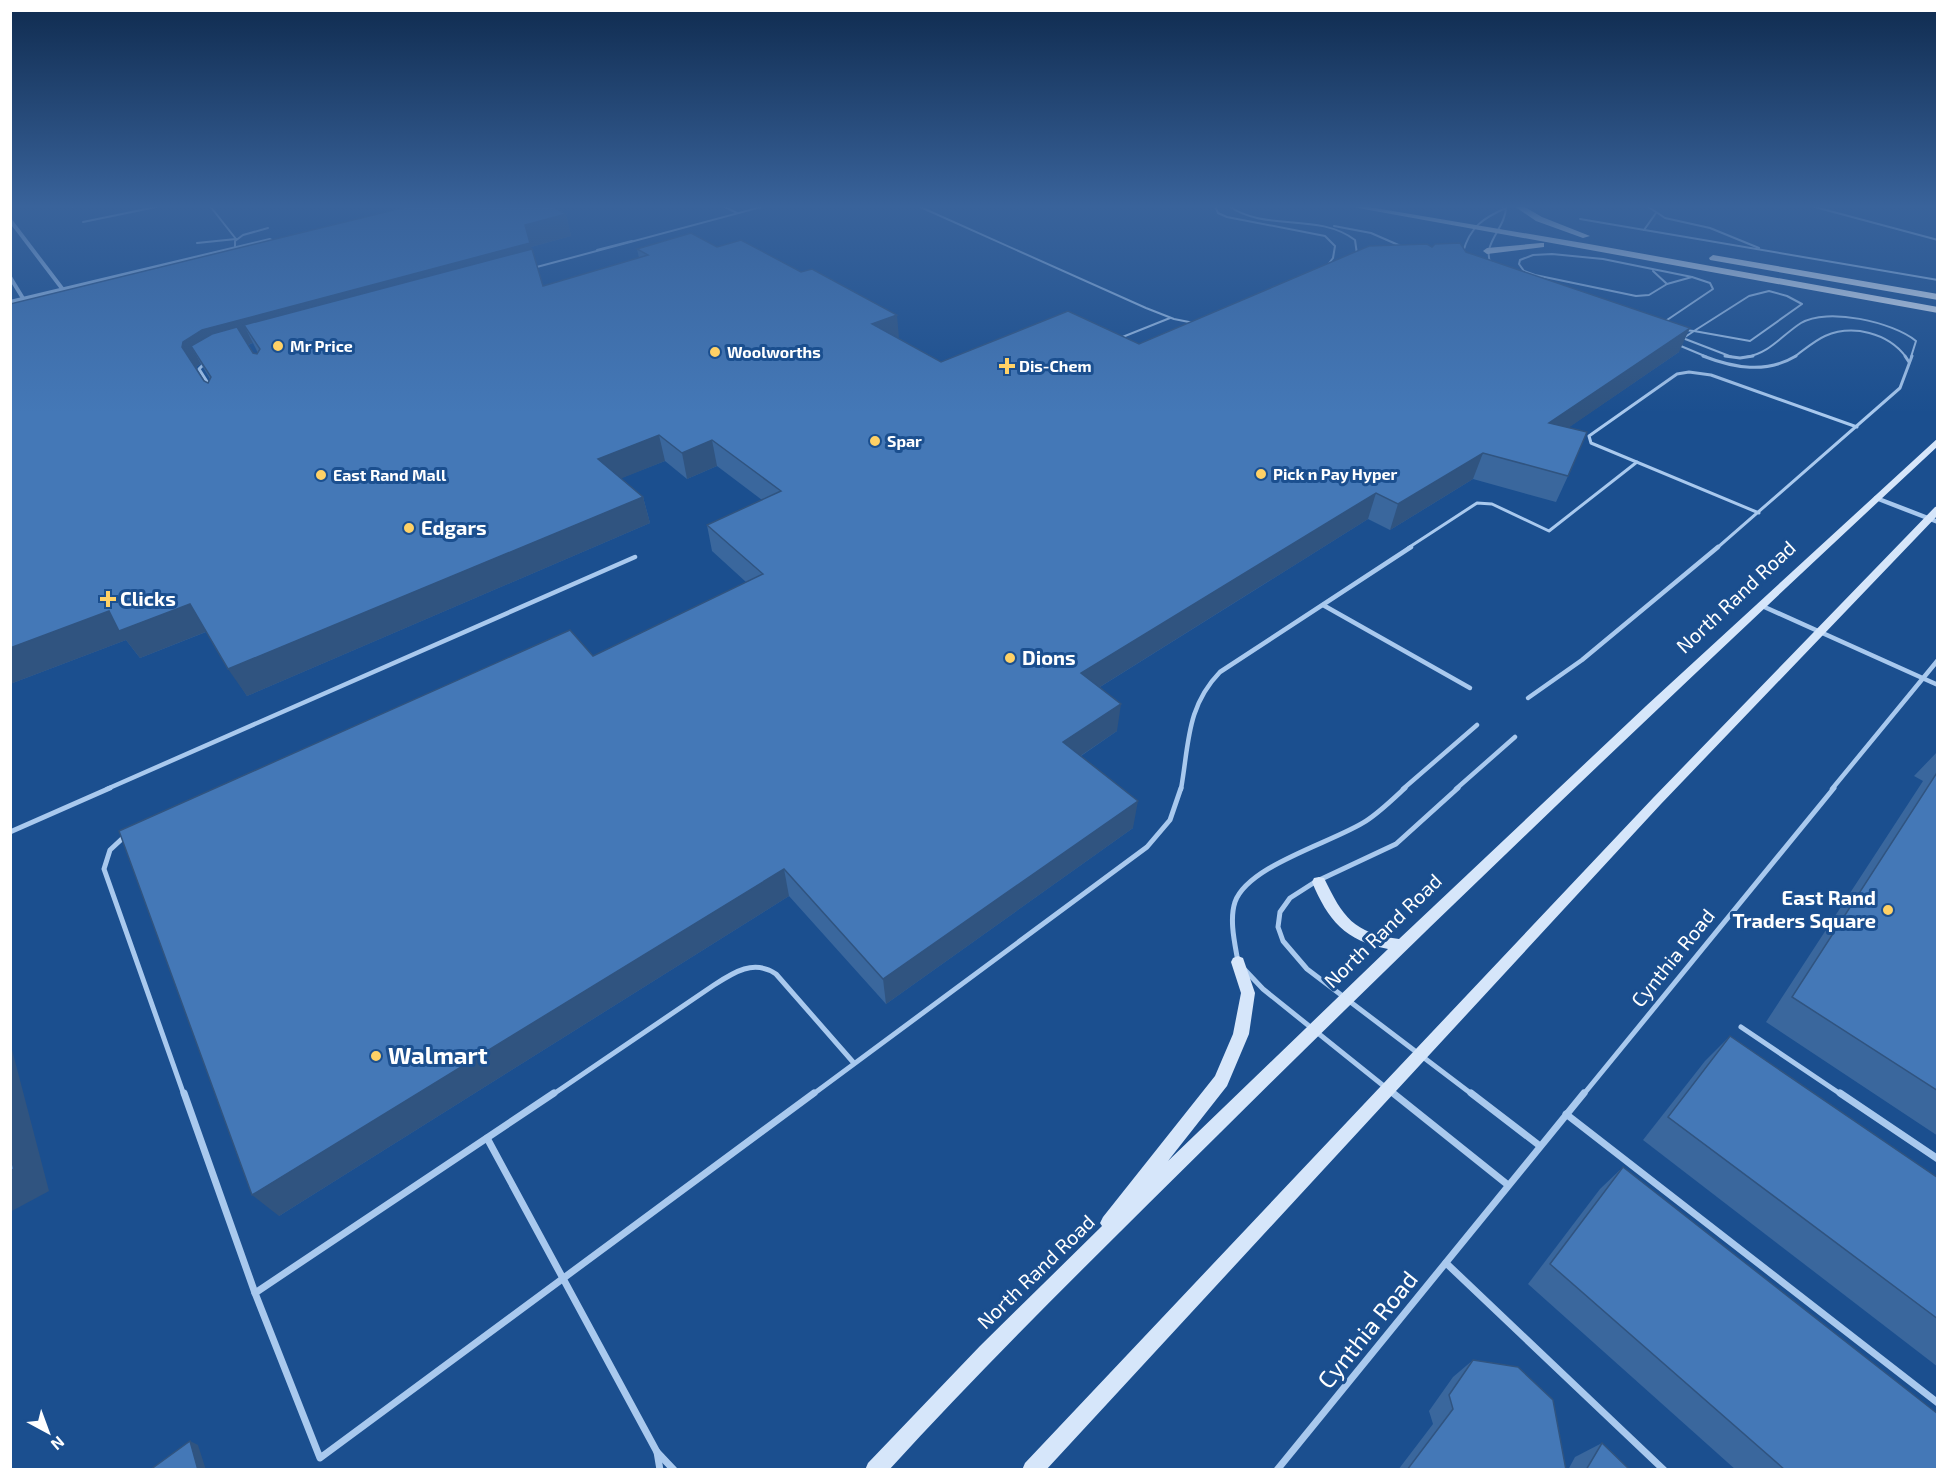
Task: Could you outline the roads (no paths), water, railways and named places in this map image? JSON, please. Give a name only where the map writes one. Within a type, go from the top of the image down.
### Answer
[{"type":"main road","points":[[1761,275],[1938,310]]},
{"type":"main road","points":[[1812,275],[1938,297]]},
{"type":"main road","name":"North Rand Road","points":[[875,1470],[955,1382],[1314,1029],[1760,605],[1938,441]]},
{"type":"main road","points":[[1032,1470],[1420,1053],[1818,631],[1933,520],[1938,508]]},
{"type":"main road","points":[[1319,882],[1334,914],[1345,924],[1377,943],[1401,945]]},
{"type":"main road","points":[[1077,1264],[1221,1081],[1241,1034],[1248,993],[1238,962]]},
{"type":"street","points":[[52,275],[67,295]]},
{"type":"street","points":[[10,302],[122,275]]},
{"type":"street","points":[[10,277],[27,305]]},
{"type":"street","points":[[1876,498],[1933,520]]},
{"type":"lane","points":[[1073,275],[1170,318],[1199,323]]},
{"type":"lane","points":[[1535,275],[1624,295],[1649,295],[1667,284],[1692,277]]},
{"type":"lane","points":[[1657,275],[1667,284]]},
{"type":"lane","points":[[1663,322],[1713,289],[1710,283],[1682,275]]},
{"type":"lane","points":[[1909,275],[1938,280]]},
{"type":"lane","points":[[1674,344],[1682,338],[1696,330],[1762,291],[1802,304],[1750,341],[1696,330],[1675,329]]},
{"type":"lane","points":[[1114,340],[1170,318]]},
{"type":"lane","points":[[1528,698],[1582,660],[1759,513],[1857,427],[1900,388],[1916,347],[1913,336],[1874,323],[1844,318],[1811,318],[1750,357],[1720,354],[1673,335]]},
{"type":"lane","points":[[1668,341],[1730,365],[1770,367],[1782,363],[1823,337],[1838,331],[1859,331],[1892,342],[1909,362]]},
{"type":"lane","points":[[208,362],[199,369],[216,395]]},
{"type":"lane","points":[[1759,513],[1591,442],[1589,436],[1681,372],[1711,375],[1857,427]]},
{"type":"lane","points":[[128,834],[109,849],[104,858],[104,869],[255,1293],[320,1458],[853,1062],[1148,847],[1167,825],[1175,808],[1182,782],[1190,725],[1198,696],[1207,683],[1477,503],[1492,504],[1549,531],[1637,462]]},
{"type":"lane","points":[[10,832],[635,557]]},
{"type":"lane","points":[[1323,605],[1470,688]]},
{"type":"lane","points":[[1760,605],[1938,685]]},
{"type":"lane","name":"Cynthia Road","points":[[1277,1470],[1938,660]]},
{"type":"lane","points":[[1477,725],[1367,821],[1276,865],[1251,881],[1234,902],[1233,928],[1238,962],[1263,989],[1508,1185]]},
{"type":"lane","points":[[1515,737],[1396,843],[1290,899],[1283,908],[1280,929],[1284,941],[1299,963],[1315,977],[1347,998],[1540,1146]]},
{"type":"lane","points":[[255,1293],[738,971],[752,966],[766,967],[776,974],[853,1062]]},
{"type":"lane","points":[[1741,1027],[1938,1159]]},
{"type":"lane","points":[[1566,1114],[1938,1403]]},
{"type":"lane","points":[[487,1138],[565,1277],[657,1452],[674,1470]]},
{"type":"lane","points":[[1446,1263],[1664,1470]]},
{"type":"lane","points":[[657,1452],[660,1470]]},
{"type":"place","name":"Mr Price","points":[[278,346]]},
{"type":"place","name":"Woolworths","points":[[715,352]]},
{"type":"place","name":"Dis-Chem","points":[[1007,366]]},
{"type":"place","name":"Spar","points":[[875,441]]},
{"type":"place","name":"Pick n Pay Hyper","points":[[1261,474]]},
{"type":"place","name":"East Rand Mall","points":[[321,475]]},
{"type":"place","name":"Edgars","points":[[409,528]]},
{"type":"place","name":"Clicks","points":[[108,599]]},
{"type":"place","name":"Dions","points":[[1010,658]]},
{"type":"place","name":"East Rand Traders Square","points":[[1888,910]]},
{"type":"place","name":"Walmart","points":[[376,1056]]}]
